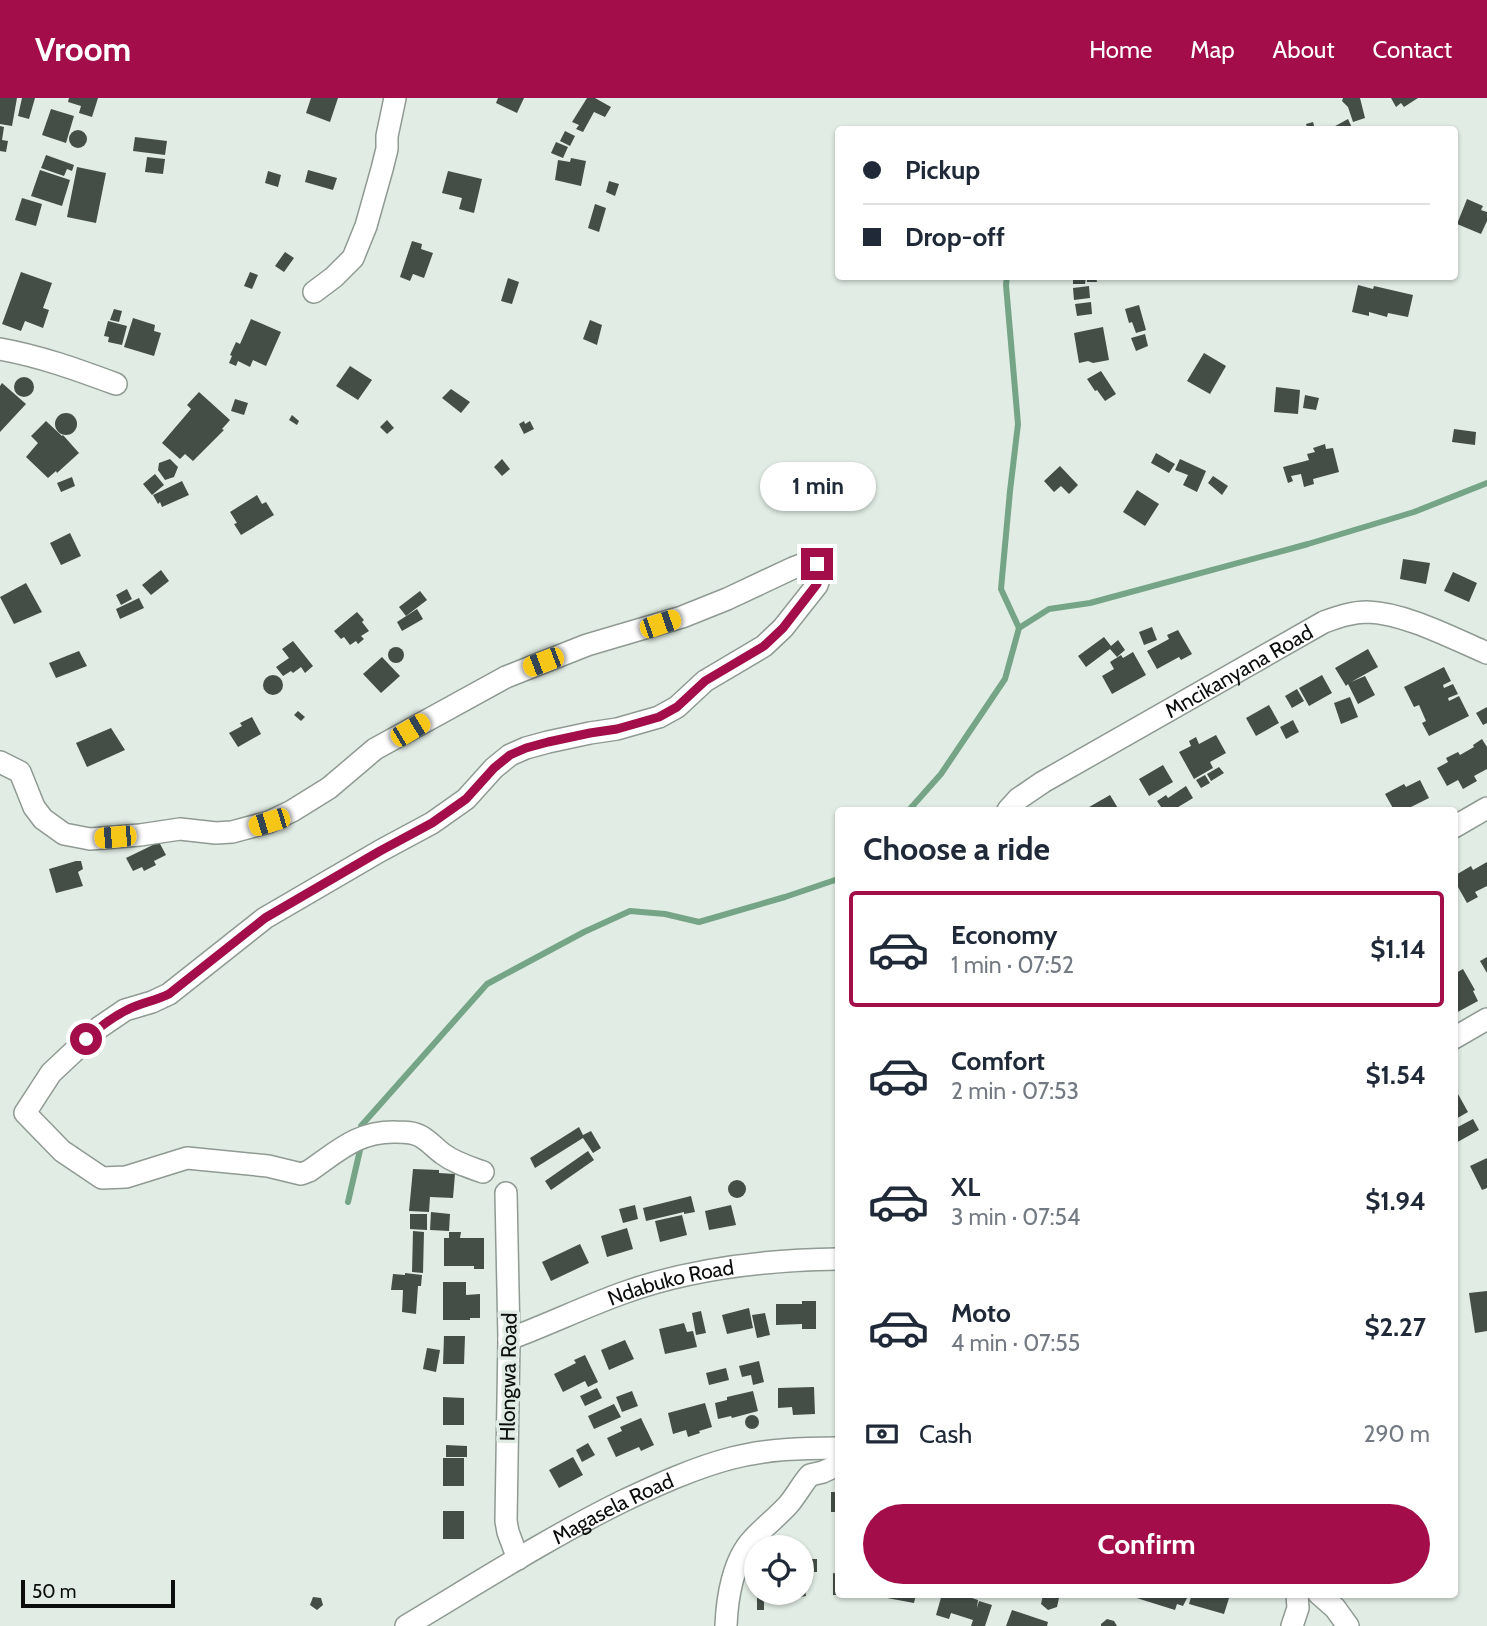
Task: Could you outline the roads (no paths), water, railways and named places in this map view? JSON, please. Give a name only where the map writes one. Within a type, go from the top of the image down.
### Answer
[{"type":"street","points":[[314,292],[353,258],[366,226],[382,169],[395,98]]},
{"type":"street","points":[[0,349],[64,365],[116,384]]},
{"type":"street","points":[[0,762],[20,772],[43,819],[64,834],[90,839],[180,829],[232,832],[269,822],[292,811],[329,789],[375,749],[506,677],[587,645],[682,617],[801,565],[817,564],[822,570],[817,584],[783,628],[764,646],[705,681],[677,707],[659,717],[617,729],[548,742],[510,755],[494,768],[466,799],[432,823],[265,918],[169,994],[125,1010],[100,1027],[51,1073],[25,1113],[62,1151],[102,1178],[126,1177],[187,1158],[268,1166],[301,1174],[342,1147],[366,1136],[393,1132],[415,1133],[445,1156],[483,1172]]},
{"type":"street","name":"Mncikanyana Road","points":[[1010,807],[1043,782],[1324,622],[1342,615],[1367,612],[1395,617],[1487,653]]},
{"type":"street","points":[[1458,825],[1487,808]]},
{"type":"street","points":[[1458,1036],[1487,1019]]},
{"type":"street","name":"Hlongwa Road","points":[[506,1193],[509,1339],[506,1521],[518,1559]]},
{"type":"street","name":"Ndabuko Road","points":[[509,1339],[624,1293],[676,1277],[758,1262],[835,1259]]},
{"type":"street","name":"Magasela Road","points":[[406,1626],[564,1532],[666,1481],[733,1458],[761,1452],[835,1448]]},
{"type":"street","points":[[726,1626],[726,1613],[735,1573],[752,1540],[789,1504],[810,1475],[835,1466]]},
{"type":"street","points":[[1293,1626],[1298,1608],[1297,1598]]},
{"type":"street","points":[[1324,1598],[1348,1626]]},
{"type":"waterway","points":[[1007,280],[1018,424],[1001,589],[1019,628]]},
{"type":"waterway","points":[[912,807],[941,774],[1005,679],[1019,628],[1049,609],[1090,603],[1308,544],[1414,512],[1487,483]]},
{"type":"waterway","points":[[348,1202],[363,1137],[361,1126],[487,984],[584,932],[630,911],[665,914],[699,922],[835,880]]}]
